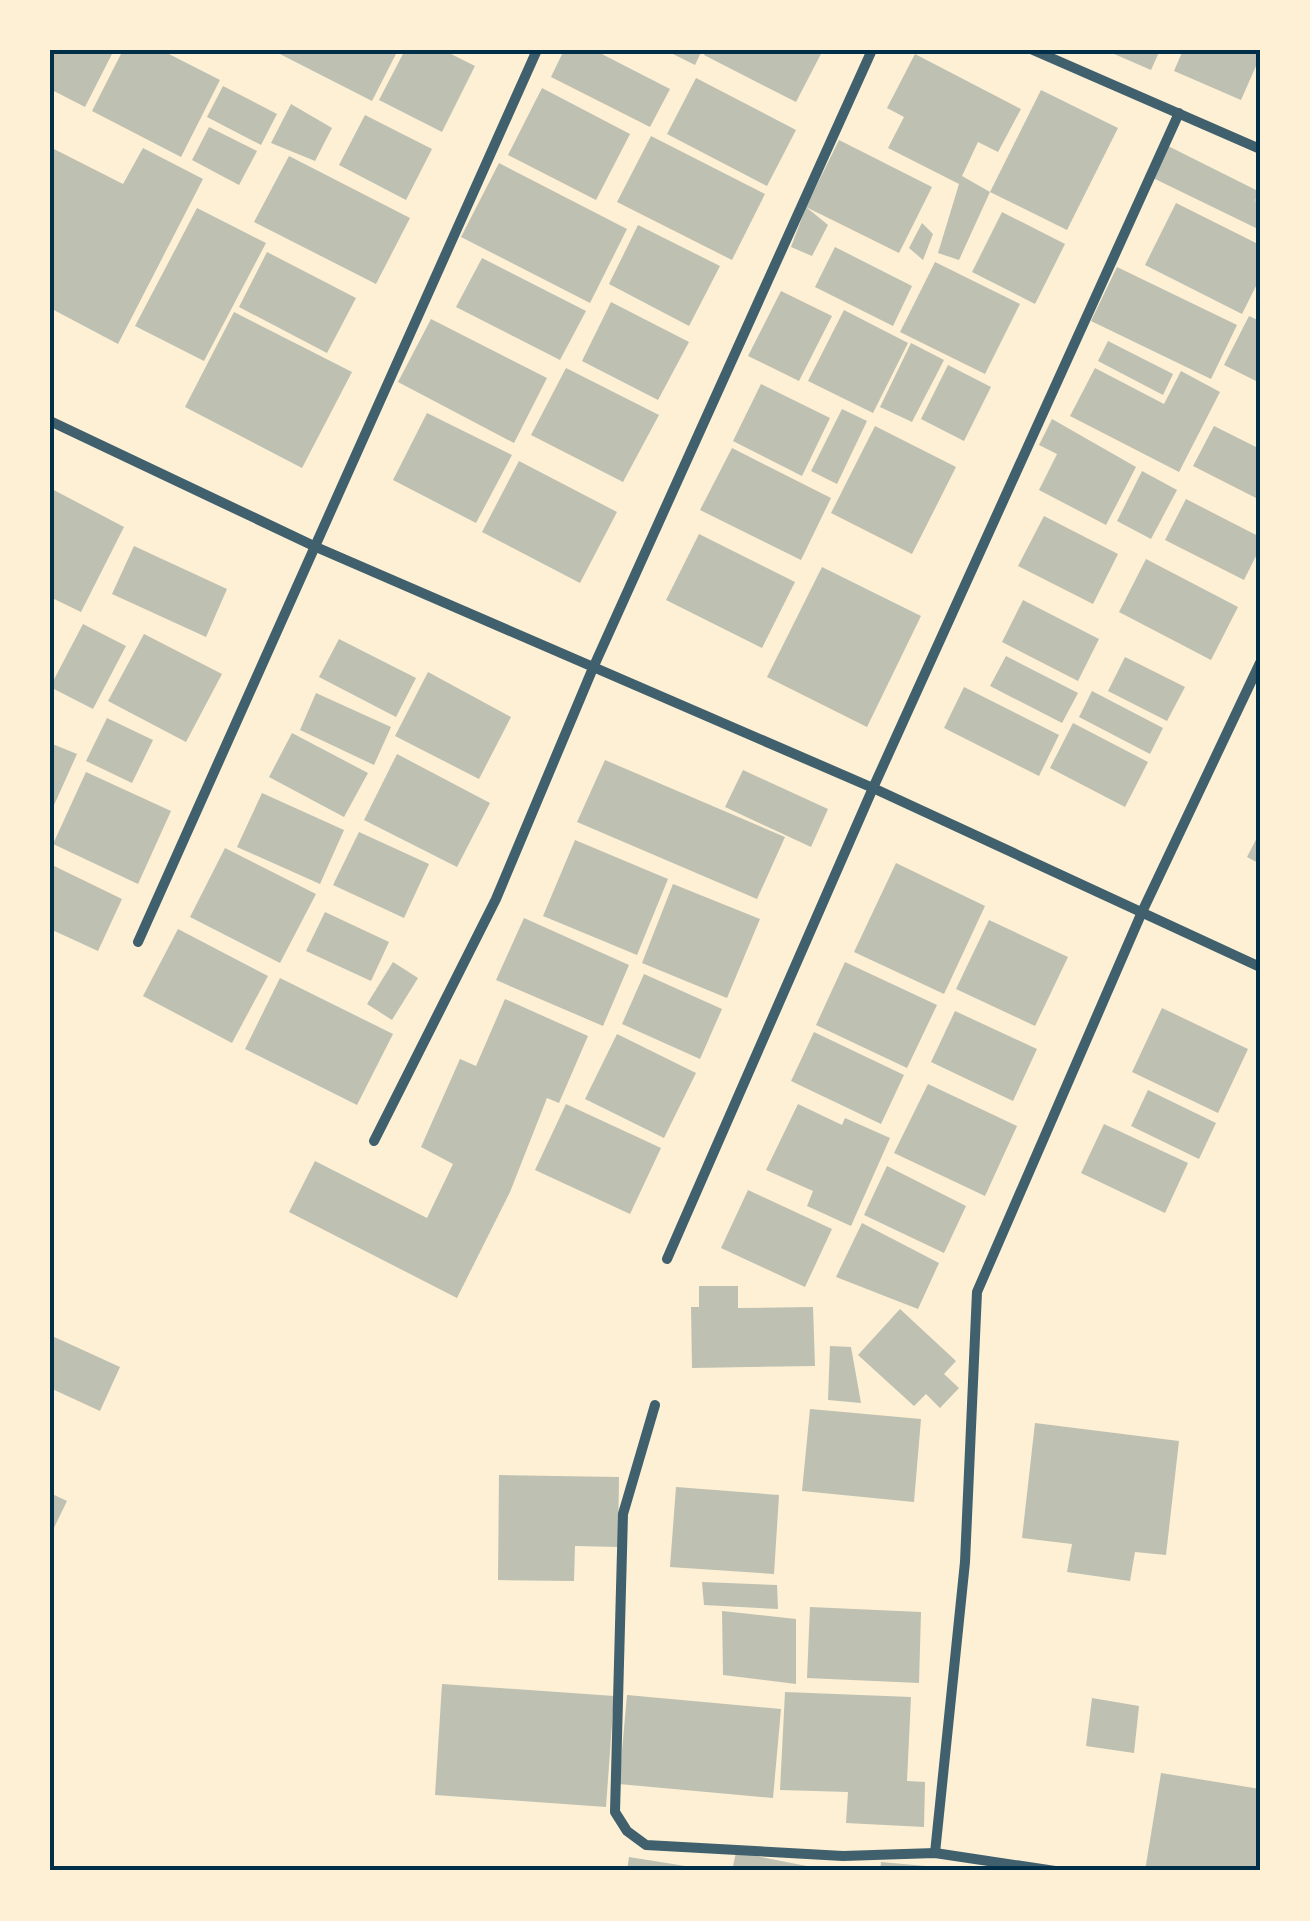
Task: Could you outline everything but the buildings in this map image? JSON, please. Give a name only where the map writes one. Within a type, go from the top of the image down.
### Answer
[{"type":"street","points":[[138,942],[537,50]]},
{"type":"street","points":[[374,1141],[496,899],[592,668],[872,50]]},
{"type":"street","points":[[1033,50],[1260,149]]},
{"type":"street","points":[[667,1259],[873,788],[1179,112]]},
{"type":"street","points":[[50,421],[316,546],[873,788],[1260,966]]},
{"type":"street","points":[[936,1853],[965,1562],[972,1316],[976,1292],[1142,912],[1260,663]]},
{"type":"street","points":[[654,1405],[624,1514],[615,1812],[628,1831],[646,1845],[843,1856],[936,1853],[1055,1871]]},
{"type":"street","points":[[843,1856],[843,1871]]}]
